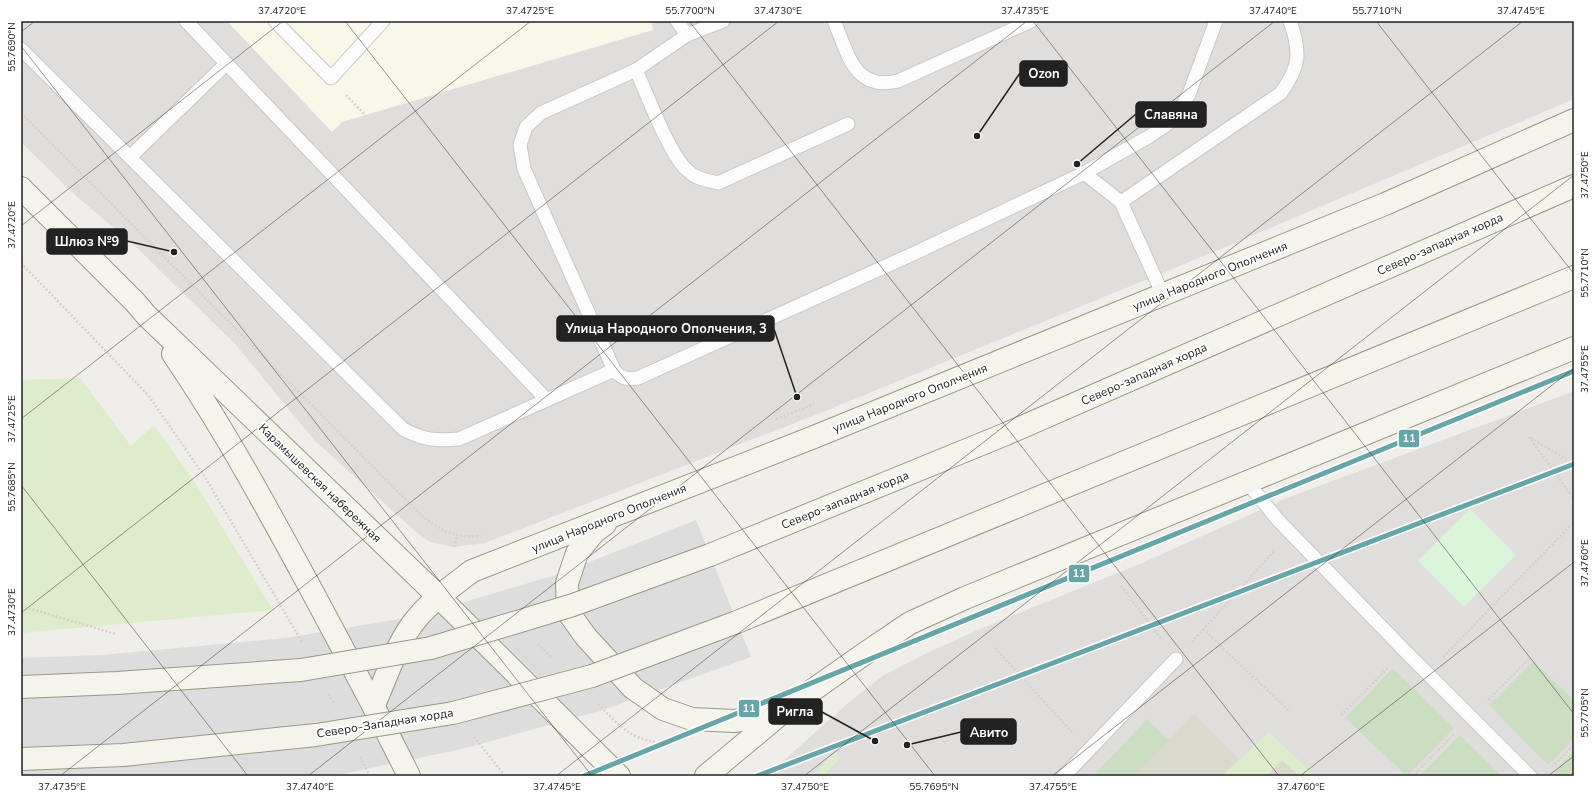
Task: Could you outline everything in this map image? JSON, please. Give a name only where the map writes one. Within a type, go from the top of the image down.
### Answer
[{"type":"main road","name":"улица Народного Ополчения","points":[[374,705],[402,641],[418,617],[439,597],[472,572],[617,515],[1386,204],[1574,120]]},
{"type":"main road","name":"Северо-западная хорда","points":[[21,688],[301,670],[431,648],[573,606],[710,555],[1006,434],[1574,186]]},
{"type":"main road","name":"Карамышевская набережная","points":[[21,188],[136,302],[146,315],[439,597],[619,776]]},
{"type":"main road","name":"Северо-Западная хорда","points":[[21,759],[124,755],[316,735],[453,713],[592,676],[737,622],[1574,277]]},
{"type":"main road","points":[[146,315],[206,402],[248,473],[374,705],[409,776]]},
{"type":"main road","points":[[706,776],[779,715],[910,623],[965,598],[1574,348]]},
{"type":"main road","points":[[617,515],[594,532],[577,554],[567,583],[568,612],[586,637],[633,688],[663,709],[692,719],[734,721],[779,715]]},
{"type":"lane","points":[[186,21],[547,400]]},
{"type":"lane","points":[[275,21],[331,78],[383,21]]},
{"type":"lane","points":[[677,21],[687,35]]},
{"type":"lane","points":[[723,21],[687,35],[636,70],[541,113],[526,127],[520,144],[524,169],[614,370],[620,376],[628,379],[638,378],[908,256],[1084,174],[1144,140],[1169,123],[1182,108],[1189,94],[1216,21]]},
{"type":"lane","points":[[834,21],[857,72],[870,81],[887,84],[898,81],[1031,21]]},
{"type":"lane","points":[[1121,202],[1281,93],[1292,78],[1297,65],[1298,50],[1290,21]]},
{"type":"lane","points":[[21,49],[403,429],[419,437],[437,441],[458,439],[614,370]]},
{"type":"lane","points":[[130,157],[226,64]]},
{"type":"lane","points":[[636,70],[676,158],[687,171],[700,179],[718,183],[848,124]]},
{"type":"lane","points":[[1084,174],[1121,202],[1163,295]]},
{"type":"lane","points":[[1247,482],[1278,520],[1405,651],[1530,776]]},
{"type":"lane","points":[[1064,776],[1176,659]]},
{"type":"path","points":[[21,113],[423,517],[439,529],[456,536],[482,536]]},
{"type":"path","points":[[21,263],[148,395],[205,476],[304,645]]},
{"type":"path","points":[[769,422],[821,402]]},
{"type":"path","points":[[1574,464],[1529,437],[1574,499]]},
{"type":"path","points":[[1439,661],[1574,522]]},
{"type":"path","points":[[454,547],[456,536]]},
{"type":"path","points":[[1121,586],[1176,659],[1278,546]]},
{"type":"path","points":[[21,606],[116,634]]},
{"type":"path","points":[[1203,630],[1289,711]]},
{"type":"path","points":[[995,648],[1089,751]]},
{"type":"path","points":[[1341,715],[1405,651]]},
{"type":"path","points":[[328,693],[335,707]]},
{"type":"path","points":[[1548,771],[1574,745]]},
{"type":"path","points":[[360,755],[370,776]]},
{"type":"shaded area","points":[[21,21],[1574,21],[1574,99],[1216,251],[823,412],[485,543],[454,547],[430,542],[416,532],[315,441],[235,344],[132,243],[76,196],[21,142]]},
{"type":"shaded area","points":[[227,21],[651,21],[653,30],[342,122],[332,132]]},
{"type":"shaded area","points":[[1574,391],[1574,776],[766,776],[854,698],[884,675],[929,652],[980,629],[1142,563],[1287,498]]},
{"type":"shaded area","points":[[1194,714],[1239,759],[1222,776],[1134,776]]},
{"type":"shaded area","points":[[1282,760],[1299,776],[1266,776]]},
{"type":"green space","points":[[80,378],[131,446],[154,425],[194,481],[273,610],[21,633],[21,380]]},
{"type":"green space","points":[[1470,509],[1516,555],[1464,607],[1418,561]]},
{"type":"green space","points":[[1533,661],[1574,700],[1574,739],[1548,765],[1489,705]]},
{"type":"green space","points":[[1393,668],[1454,728],[1407,776],[1345,718]]},
{"type":"green space","points":[[1147,719],[1169,740],[1134,776],[1093,776]]},
{"type":"green space","points":[[1269,732],[1315,776],[1299,776],[1282,760],[1266,776],[1222,776]]},
{"type":"green space","points":[[1460,735],[1502,776],[1419,776]]},
{"type":"green space","points":[[1574,751],[1574,776],[1560,776],[1554,771]]},
{"type":"green space","points":[[836,752],[841,758],[823,776],[812,776]]},
{"type":"pier","points":[[696,520],[751,657],[603,710],[462,749],[333,776],[21,776],[21,658],[102,655],[286,638],[417,616],[559,574]]},
{"type":"transit line","name":"11","points":[[584,776],[1574,371]]},
{"type":"transit line","name":"11","points":[[757,776],[1574,464]]},
{"type":"place","name":"Ozon","points":[[977,136]]},
{"type":"place","name":"Славяна","points":[[1077,164]]},
{"type":"place","name":"Шлюз №9","points":[[174,252]]},
{"type":"place","name":"Улица Народного Ополчения, 3","points":[[797,397]]},
{"type":"place","name":"Ригла","points":[[875,741]]},
{"type":"place","name":"Авито","points":[[907,745]]}]
